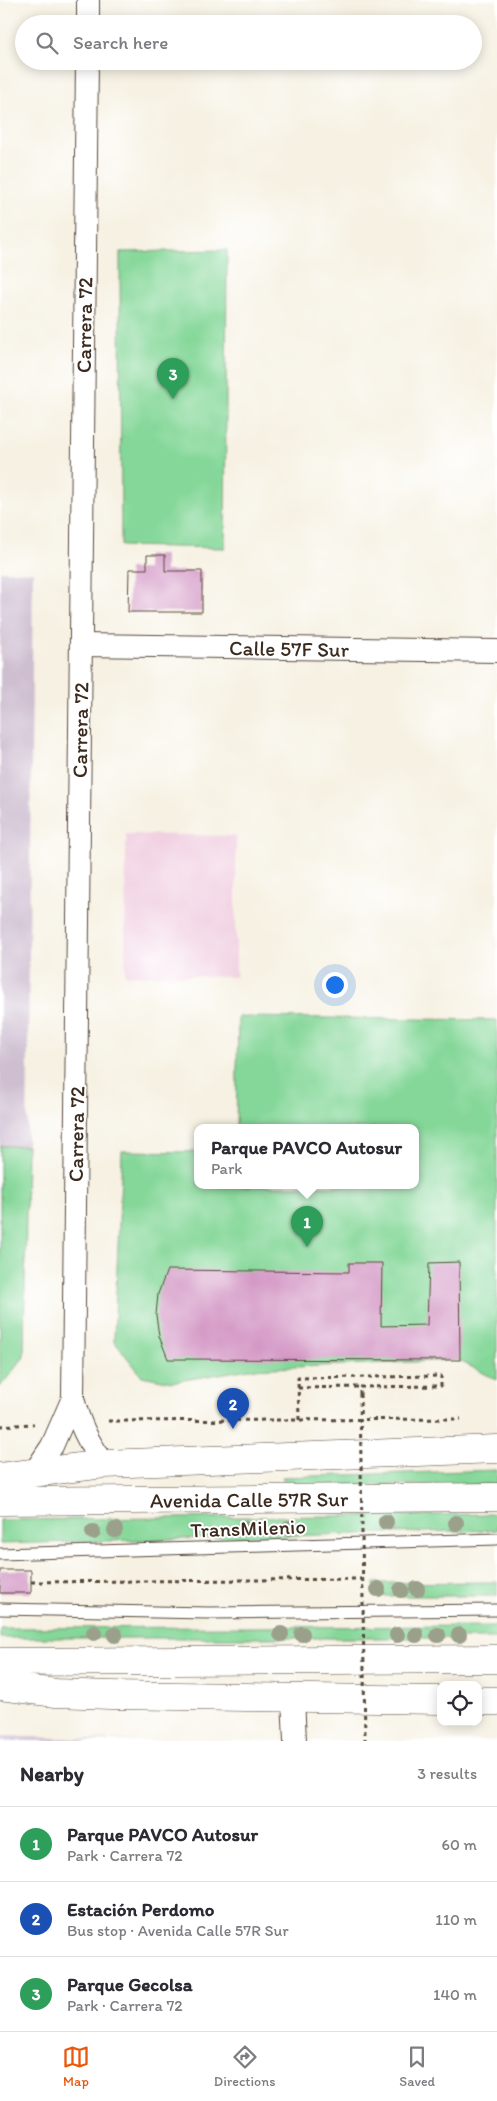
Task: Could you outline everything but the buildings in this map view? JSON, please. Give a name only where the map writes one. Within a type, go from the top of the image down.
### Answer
[{"type":"highway","points":[[0,1477],[104,1464],[497,1449]]},
{"type":"highway","name":"Avenida Calle 57R Sur","points":[[0,1502],[497,1497]]},
{"type":"highway","points":[[0,1662],[497,1659]]},
{"type":"highway","points":[[0,1686],[110,1695],[437,1700]]},
{"type":"highway","points":[[482,1701],[497,1701]]},
{"type":"street","points":[[88,0],[88,15]]},
{"type":"street","name":"Carrera 72","points":[[87,70],[73,1398],[79,1422],[87,1442],[104,1464]]},
{"type":"street","name":"Calle 57F Sur","points":[[81,645],[497,651]]},
{"type":"street","name":"Carrera 72","points":[[34,1473],[52,1446],[73,1398]]},
{"type":"street","points":[[292,1697],[295,1741]]},
{"type":"lane","name":"TransMilenio","points":[[0,1554],[497,1539]]},
{"type":"lane","points":[[0,1609],[208,1613],[497,1610]]},
{"type":"path","points":[[298,1388],[441,1386],[441,1376],[298,1378],[298,1388],[299,1420]]},
{"type":"path","points":[[360,1387],[361,1579],[365,1741]]},
{"type":"path","points":[[132,1420],[467,1419]]},
{"type":"path","points":[[0,1426],[14,1424]]},
{"type":"path","points":[[31,1582],[361,1579]]},
{"type":"shaded area","points":[[0,571],[33,572],[27,1146],[0,1146]]},
{"type":"shaded area","points":[[126,834],[236,836],[236,977],[125,975]]},
{"type":"shaded area","points":[[0,1736],[137,1741],[0,1741]]},
{"type":"green space","points":[[227,250],[225,548],[121,546],[120,252]]},
{"type":"green space","points":[[238,1017],[497,1020],[497,1380],[458,1360],[249,1369],[172,1382],[142,1376],[114,1341],[122,1151],[194,1152],[194,1189],[419,1189],[419,1124],[236,1124]]},
{"type":"green space","points":[[0,1146],[27,1146],[24,1357],[0,1387]]},
{"type":"green space","points":[[497,1470],[497,1485],[286,1485],[282,1477]]},
{"type":"green space","points":[[497,1514],[497,1530],[0,1544],[0,1520]]},
{"type":"green space","points":[[497,1582],[497,1596],[374,1596],[374,1583]]},
{"type":"green space","points":[[497,1626],[497,1638],[0,1638],[0,1628]]},
{"type":"place","name":"Parque Gecolsa","points":[[173,399]]},
{"type":"place","name":"Parque PAVCO Autosur","points":[[307,1247]]},
{"type":"place","name":"Estación Perdomo","points":[[233,1429]]}]
